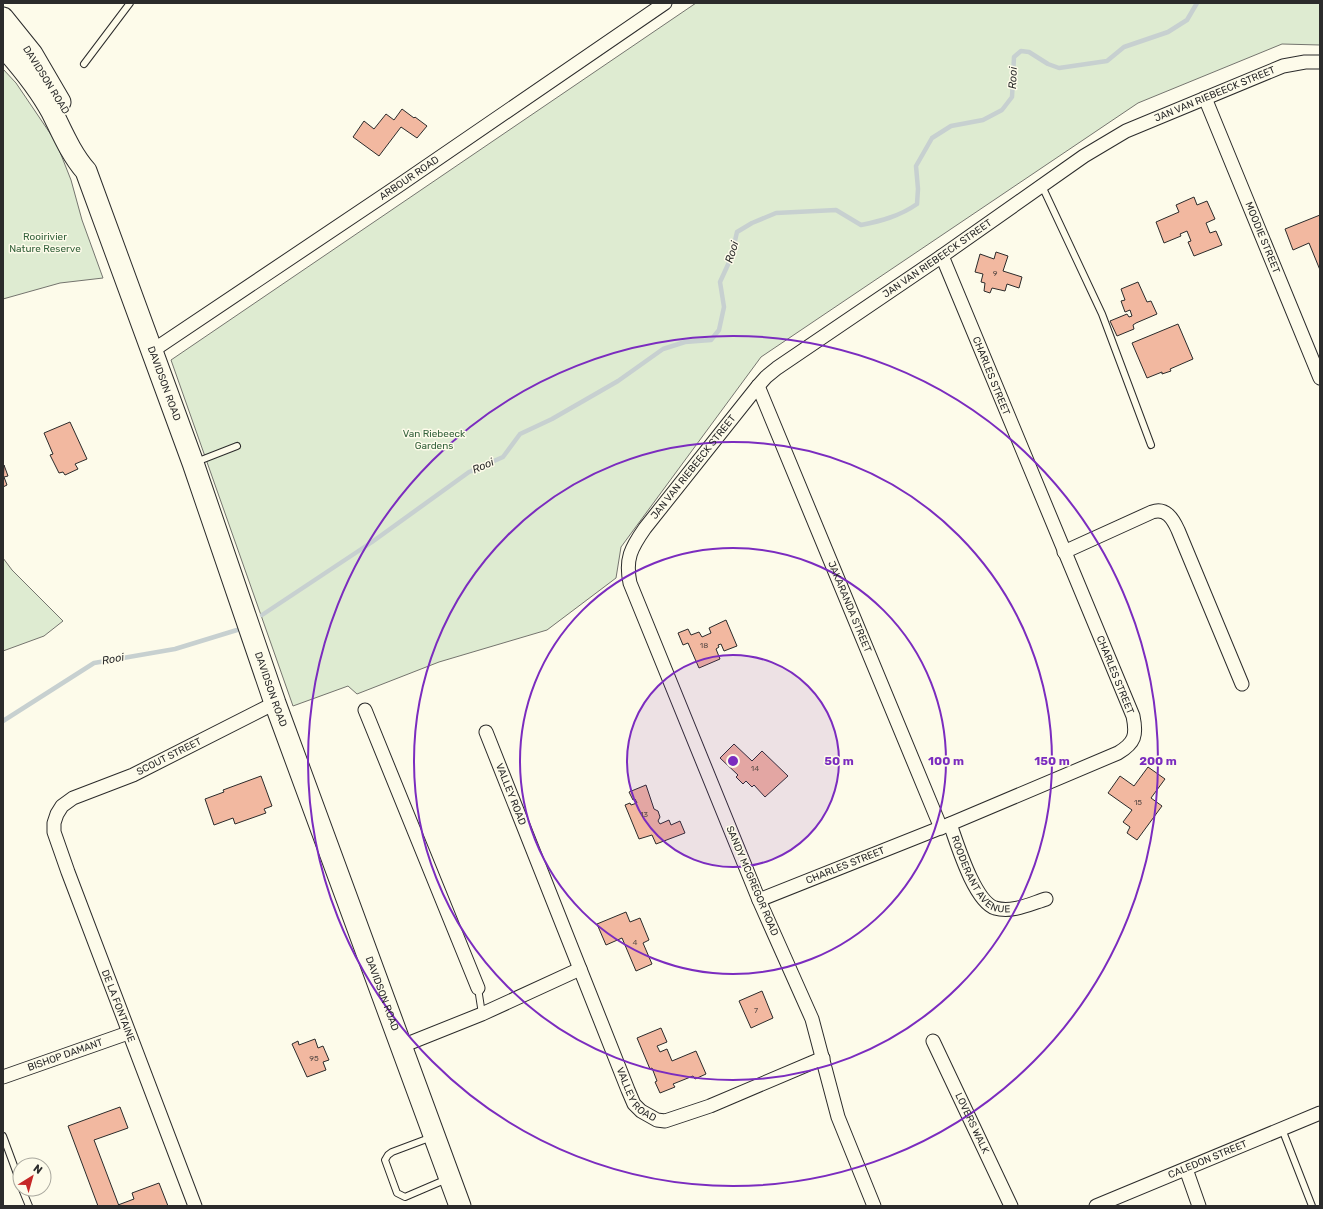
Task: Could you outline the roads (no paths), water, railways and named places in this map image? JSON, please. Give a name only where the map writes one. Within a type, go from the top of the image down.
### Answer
[{"type":"highway","name":"DAVIDSON ROAD","points":[[3,18],[32,54],[70,120],[82,147],[86,162],[86,171]]},
{"type":"highway","name":"DAVIDSON ROAD","points":[[3,46],[32,82],[51,111],[76,158],[86,171],[193,463],[275,703],[460,1206]]},
{"type":"street","name":"ARBOUR ROAD","points":[[152,351],[398,186],[665,3]]},
{"type":"street","name":"JAN VAN RIEBEECK STREET","points":[[629,557],[634,544],[645,528],[758,386],[777,368],[942,256],[1084,156],[1126,131],[1283,66],[1305,62],[1320,62]]},
{"type":"street","name":"MOODIE STREET","points":[[1204,98],[1320,378]]},
{"type":"street","name":"CHARLES STREET","points":[[759,900],[946,826],[1118,753],[1127,748],[1135,736],[1133,716],[942,256]]},
{"type":"street","name":"JAKARANDA STREET","points":[[758,386],[946,826]]},
{"type":"street","points":[[1064,552],[1152,512],[1160,511],[1166,513],[1171,517],[1178,530],[1242,684]]},
{"type":"street","name":"SANDY MCGREGOR ROAD","points":[[629,557],[628,566],[630,583],[759,900],[812,1020],[838,1117],[874,1206]]},
{"type":"street","name":"SCOUT STREET","points":[[62,806],[73,798],[133,775],[275,703]]},
{"type":"street","points":[[365,710],[478,988]]},
{"type":"street","name":"VALLEY ROAD","points":[[486,732],[628,1090],[634,1104],[641,1111],[657,1120],[665,1121],[710,1106],[823,1058]]},
{"type":"street","name":"DE LA FONTAINE","points":[[62,806],[54,823],[54,832],[128,1033],[195,1206]]},
{"type":"street","name":"ROODERANT AVENUE","points":[[946,826],[976,890],[989,904],[994,907],[1013,909],[1046,899]]},
{"type":"street","points":[[402,1046],[482,1014],[580,969]]},
{"type":"street","name":"BISHOP DAMANT","points":[[3,1077],[128,1033]]},
{"type":"street","name":"LOVERS WALK","points":[[933,1041],[1011,1206]]},
{"type":"street","name":"CALEDON STREET","points":[[1096,1206],[1320,1113]]},
{"type":"street","points":[[1186,1169],[1199,1206]]},
{"type":"lane","points":[[84,64],[130,3]]},
{"type":"lane","points":[[1042,186],[1102,314],[1151,444]]},
{"type":"lane","points":[[193,463],[237,446]]},
{"type":"lane","points":[[478,988],[482,1014]]},
{"type":"lane","points":[[1282,1129],[1312,1206]]},
{"type":"lane","points":[[3,1136],[12,1160]]},
{"type":"lane","points":[[435,1136],[392,1152],[385,1160],[397,1193],[405,1197],[450,1178]]},
{"type":"waterway","name":"Rooi","points":[[262,615],[372,542],[469,472],[503,457],[520,434],[552,419],[618,381],[663,349],[685,342],[711,340],[719,330],[724,307],[720,282],[731,258],[737,232],[752,223],[776,213],[836,210],[861,225],[883,220],[904,212],[917,204],[918,189],[916,166],[932,138],[951,126],[983,120],[1002,110],[1012,97],[1014,57],[1021,51],[1029,52],[1048,64],[1059,68],[1107,61],[1124,47],[1168,32],[1187,20],[1197,3]]},
{"type":"waterway","name":"Rooi","points":[[3,721],[94,663],[175,649],[237,630]]},
{"type":"park label","name":"Rooirivier Nature Reserve","points":[[45,242]]},
{"type":"park label","name":"Van Riebeeck Gardens","points":[[434,440]]}]
